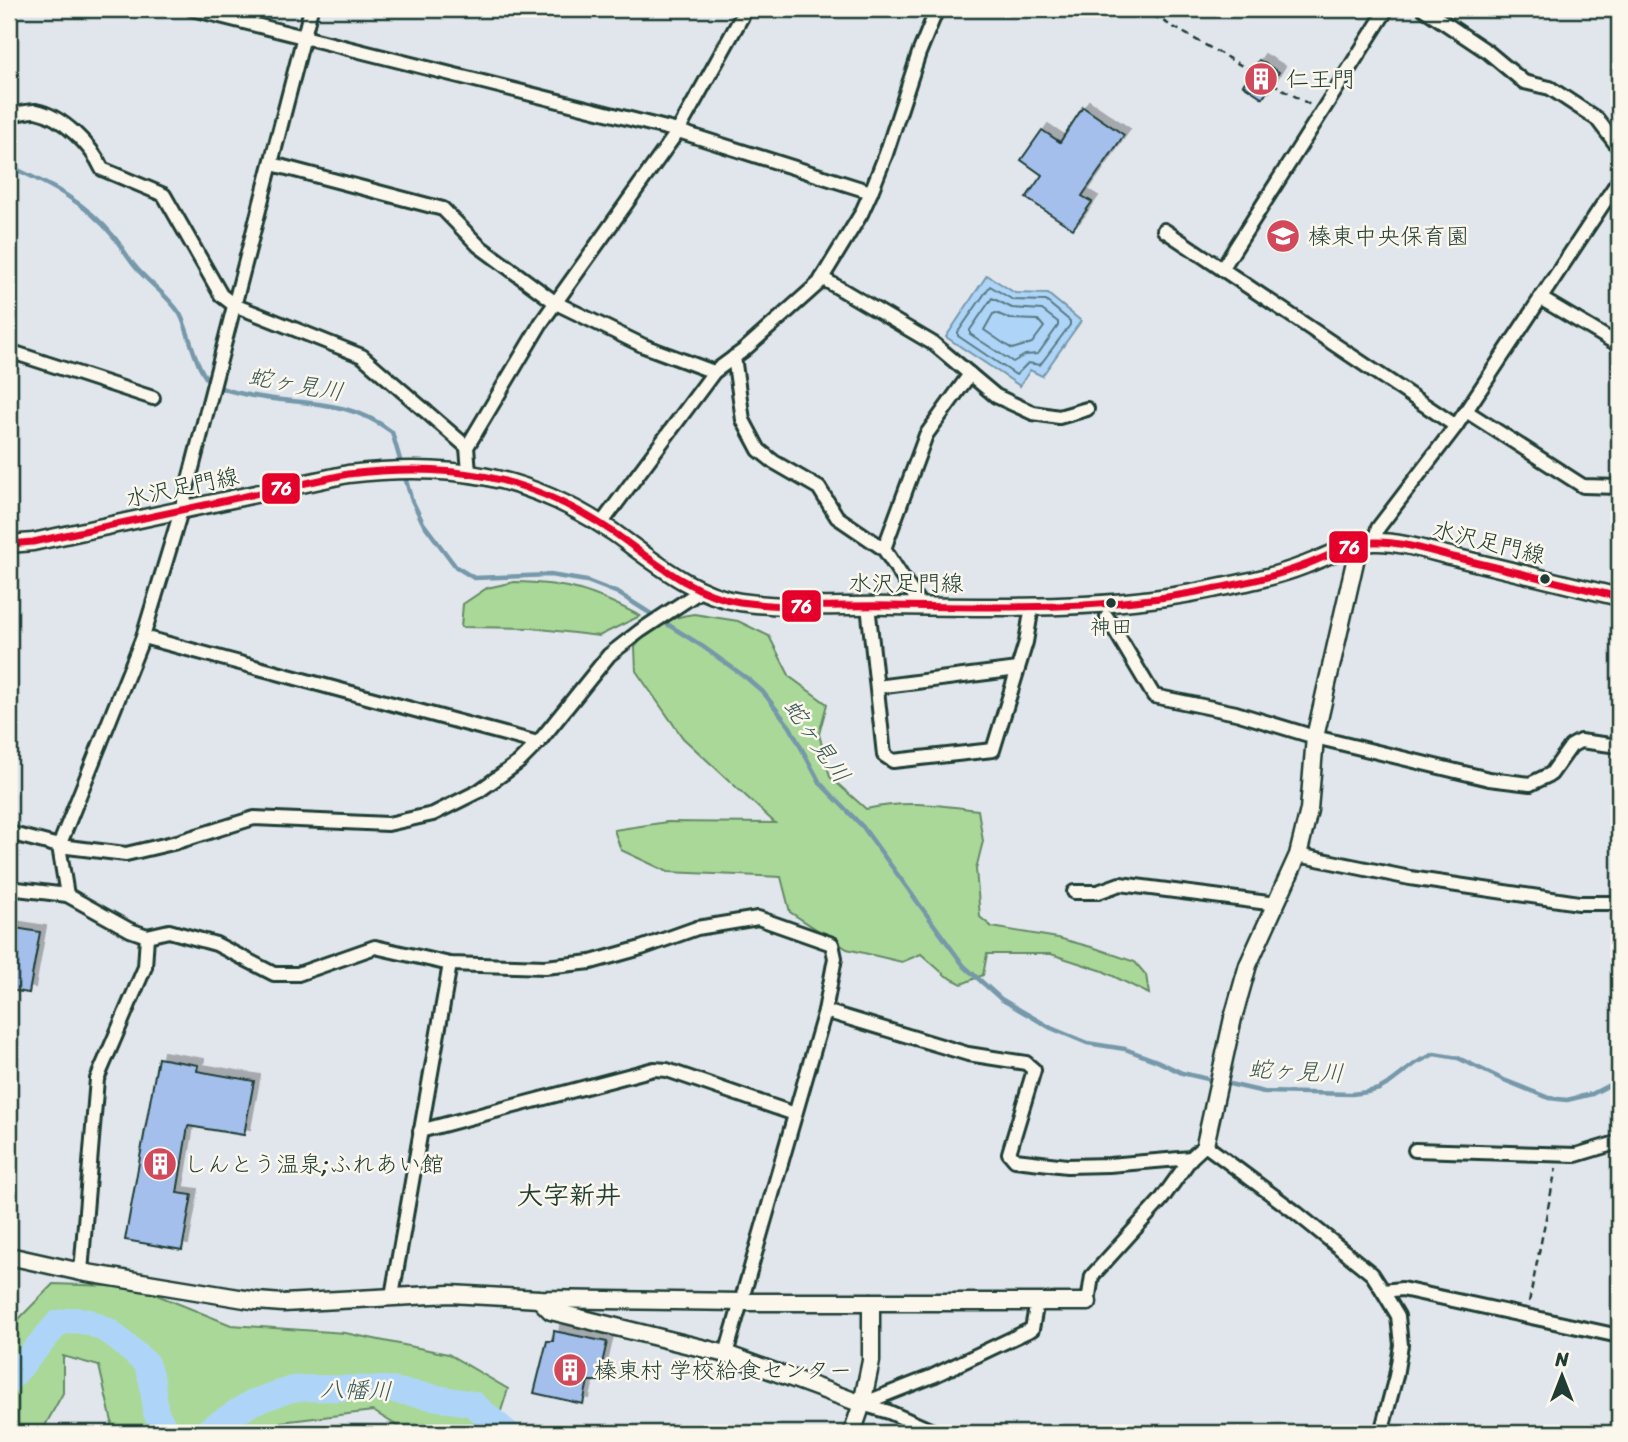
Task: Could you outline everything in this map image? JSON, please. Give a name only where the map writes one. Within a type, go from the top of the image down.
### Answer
[{"type":"street","points":[[192,9],[678,131],[871,191]]},
{"type":"street","points":[[67,895],[59,846],[143,637],[205,419],[311,9]]},
{"type":"street","points":[[469,472],[467,447],[541,323],[678,131],[745,9]]},
{"type":"street","points":[[601,524],[714,372],[822,278],[861,214],[871,191],[937,9]]},
{"type":"street","points":[[1222,269],[1387,9]]},
{"type":"street","points":[[1424,9],[1488,52],[1524,82],[1550,88],[1597,119],[1619,148]]},
{"type":"street","points":[[9,114],[36,111],[64,124],[95,152],[102,169],[164,195],[222,295],[234,305],[362,356],[467,447]]},
{"type":"street","points":[[272,164],[443,209],[479,246],[556,303],[644,346],[714,372]]},
{"type":"street","points":[[9,1256],[81,1272],[283,1303],[450,1293],[539,1299],[741,1302],[1088,1302],[1092,1276],[1161,1200],[1191,1158],[1205,1145],[1233,1018],[1248,965],[1298,855],[1310,810],[1315,737],[1366,543],[1456,426],[1619,180]]},
{"type":"street","points":[[1164,230],[1456,426]]},
{"type":"street","points":[[822,278],[934,344],[996,396],[1034,413],[1059,417],[1087,410]]},
{"type":"street","points":[[1540,298],[1619,345]]},
{"type":"street","points":[[9,351],[153,398]]},
{"type":"street","points":[[734,357],[743,420],[759,450],[774,462],[819,488],[836,517],[884,549],[922,606]]},
{"type":"street","points":[[884,549],[926,435],[970,374]]},
{"type":"street","points":[[1466,411],[1583,486],[1619,487]]},
{"type":"street","name":"水沢足門線","points":[[9,544],[33,542],[348,474],[391,469],[433,469],[469,472],[501,479],[565,503],[702,590],[737,601],[868,606],[1060,607],[1198,592],[1255,580],[1366,543],[1413,548],[1619,597]]},
{"type":"street","points":[[9,834],[59,846],[126,854],[177,842],[254,818],[388,824],[433,814],[479,791],[519,762],[538,743],[609,655],[702,590]]},
{"type":"street","points":[[868,606],[884,755],[893,761],[993,750],[1026,642],[1032,606]]},
{"type":"street","points":[[1107,617],[1154,696],[1236,713],[1315,737],[1489,779],[1530,784],[1551,774],[1571,746],[1580,741],[1619,746]]},
{"type":"street","points":[[143,637],[538,743]]},
{"type":"street","points":[[877,687],[1018,669]]},
{"type":"street","points":[[1298,855],[1410,878],[1579,903],[1619,903]]},
{"type":"street","points":[[1074,892],[1098,892],[1120,884],[1276,904]]},
{"type":"street","points":[[9,888],[67,895],[130,930],[147,936],[169,931],[216,944],[274,974],[298,974],[375,947],[450,964],[545,967],[591,962],[697,928],[758,918],[832,944],[835,958],[825,1011],[726,1354]]},
{"type":"street","points":[[81,1272],[97,1079],[145,967],[147,936]]},
{"type":"street","points":[[392,1296],[450,964]]},
{"type":"street","points":[[825,1011],[968,1054],[1026,1063],[1034,1070],[1009,1153],[1015,1160],[1067,1166],[1109,1166],[1191,1158]]},
{"type":"street","points":[[420,1132],[654,1069],[667,1070],[795,1114]]},
{"type":"street","points":[[1415,1150],[1576,1155],[1619,1142]]},
{"type":"street","points":[[1205,1145],[1294,1211],[1372,1274],[1383,1291],[1398,1316],[1401,1345],[1381,1433]]},
{"type":"street","points":[[1383,1291],[1402,1289],[1619,1336]]},
{"type":"street","points":[[539,1299],[551,1311],[726,1354],[889,1412],[937,1433]]},
{"type":"street","points":[[852,1433],[862,1404],[871,1361],[871,1302]]},
{"type":"street","points":[[862,1404],[933,1376],[1032,1329],[1037,1302]]},
{"type":"path","points":[[1142,9],[1251,71]]},
{"type":"path","points":[[1272,83],[1322,111]]},
{"type":"path","points":[[1526,1316],[1558,1155]]},
{"type":"green space","points":[[514,582],[550,584],[580,590],[640,616],[599,636],[532,628],[461,627],[463,604],[487,588]]},
{"type":"green space","points":[[694,614],[738,621],[769,636],[790,677],[827,704],[819,734],[830,777],[866,809],[909,804],[978,810],[983,841],[976,869],[980,917],[992,927],[1058,938],[1135,962],[1146,975],[1149,994],[1103,971],[1051,954],[987,954],[983,975],[962,984],[946,976],[921,954],[902,962],[847,949],[790,912],[781,877],[668,872],[621,850],[614,830],[667,822],[775,823],[683,738],[636,671],[635,647],[647,634],[668,620]]},
{"type":"green space","points":[[53,1284],[137,1287],[231,1325],[345,1333],[448,1354],[508,1389],[494,1433],[409,1433],[373,1411],[281,1422],[271,1433],[107,1433],[112,1422],[99,1366],[63,1356],[63,1393],[41,1433],[9,1433],[9,1329]]},
{"type":"water","points":[[987,275],[1015,293],[1048,294],[1081,321],[1042,376],[1030,370],[1020,386],[946,337]]},
{"type":"building","name":"仁王門","points":[[1259,60],[1279,72],[1263,98],[1243,85]]},
{"type":"building","points":[[1083,107],[1124,135],[1082,196],[1092,202],[1073,229],[1026,198],[1042,175],[1021,160],[1042,130],[1060,142]]},
{"type":"building","points":[[9,927],[40,932],[29,993],[9,990]]},
{"type":"building","name":"しんとう温泉;ふれあい館","points":[[158,1058],[198,1065],[197,1071],[254,1081],[244,1135],[188,1126],[177,1193],[192,1195],[182,1250],[125,1240]]},
{"type":"building","name":"榛東村 学校給食センター","points":[[554,1331],[607,1342],[598,1381],[588,1381],[583,1404],[534,1393],[547,1341],[553,1341]]},
{"type":"waterway","name":"蛇ヶ見川","points":[[9,166],[66,195],[103,225],[135,267],[176,308],[184,322],[202,372],[214,385],[259,397],[356,412],[392,432],[411,498],[423,523],[456,567],[474,578],[550,575],[587,581],[618,593],[702,646],[748,679],[763,692],[790,727],[820,783],[863,827],[964,966],[1001,999],[1051,1028],[1087,1043],[1125,1049],[1182,1073],[1264,1092],[1367,1092],[1379,1089],[1434,1054],[1458,1058],[1549,1098],[1567,1100],[1592,1094],[1619,1080]]},
{"type":"waterway","name":"八幡川","points":[[9,1380],[58,1323],[74,1320],[89,1322],[110,1332],[146,1363],[152,1381],[156,1413],[170,1433]]},
{"type":"waterway","name":"八幡川","points":[[204,1433],[253,1402],[292,1389],[310,1388],[386,1389],[473,1404],[507,1433]]},
{"type":"transit line","name":"76","points":[[9,544],[33,542],[348,474],[420,470],[487,477],[550,497],[613,532],[689,584],[705,592],[740,602],[796,606],[1009,607],[1125,602],[1202,591],[1254,580],[1293,570],[1347,548],[1374,542],[1416,547],[1619,597]]},
{"type":"place","name":"仁王門","points":[[1261,79]]},
{"type":"place","name":"榛東中央保育園","points":[[1283,236]]},
{"type":"place","name":"神田","points":[[1111,603]]},
{"type":"place","name":"しんとう温泉;ふれあい館","points":[[160,1164]]},
{"type":"place","name":"榛東村 学校給食センター","points":[[570,1370]]},
{"type":"district","name":"大字新井","points":[[569,1195]]}]
